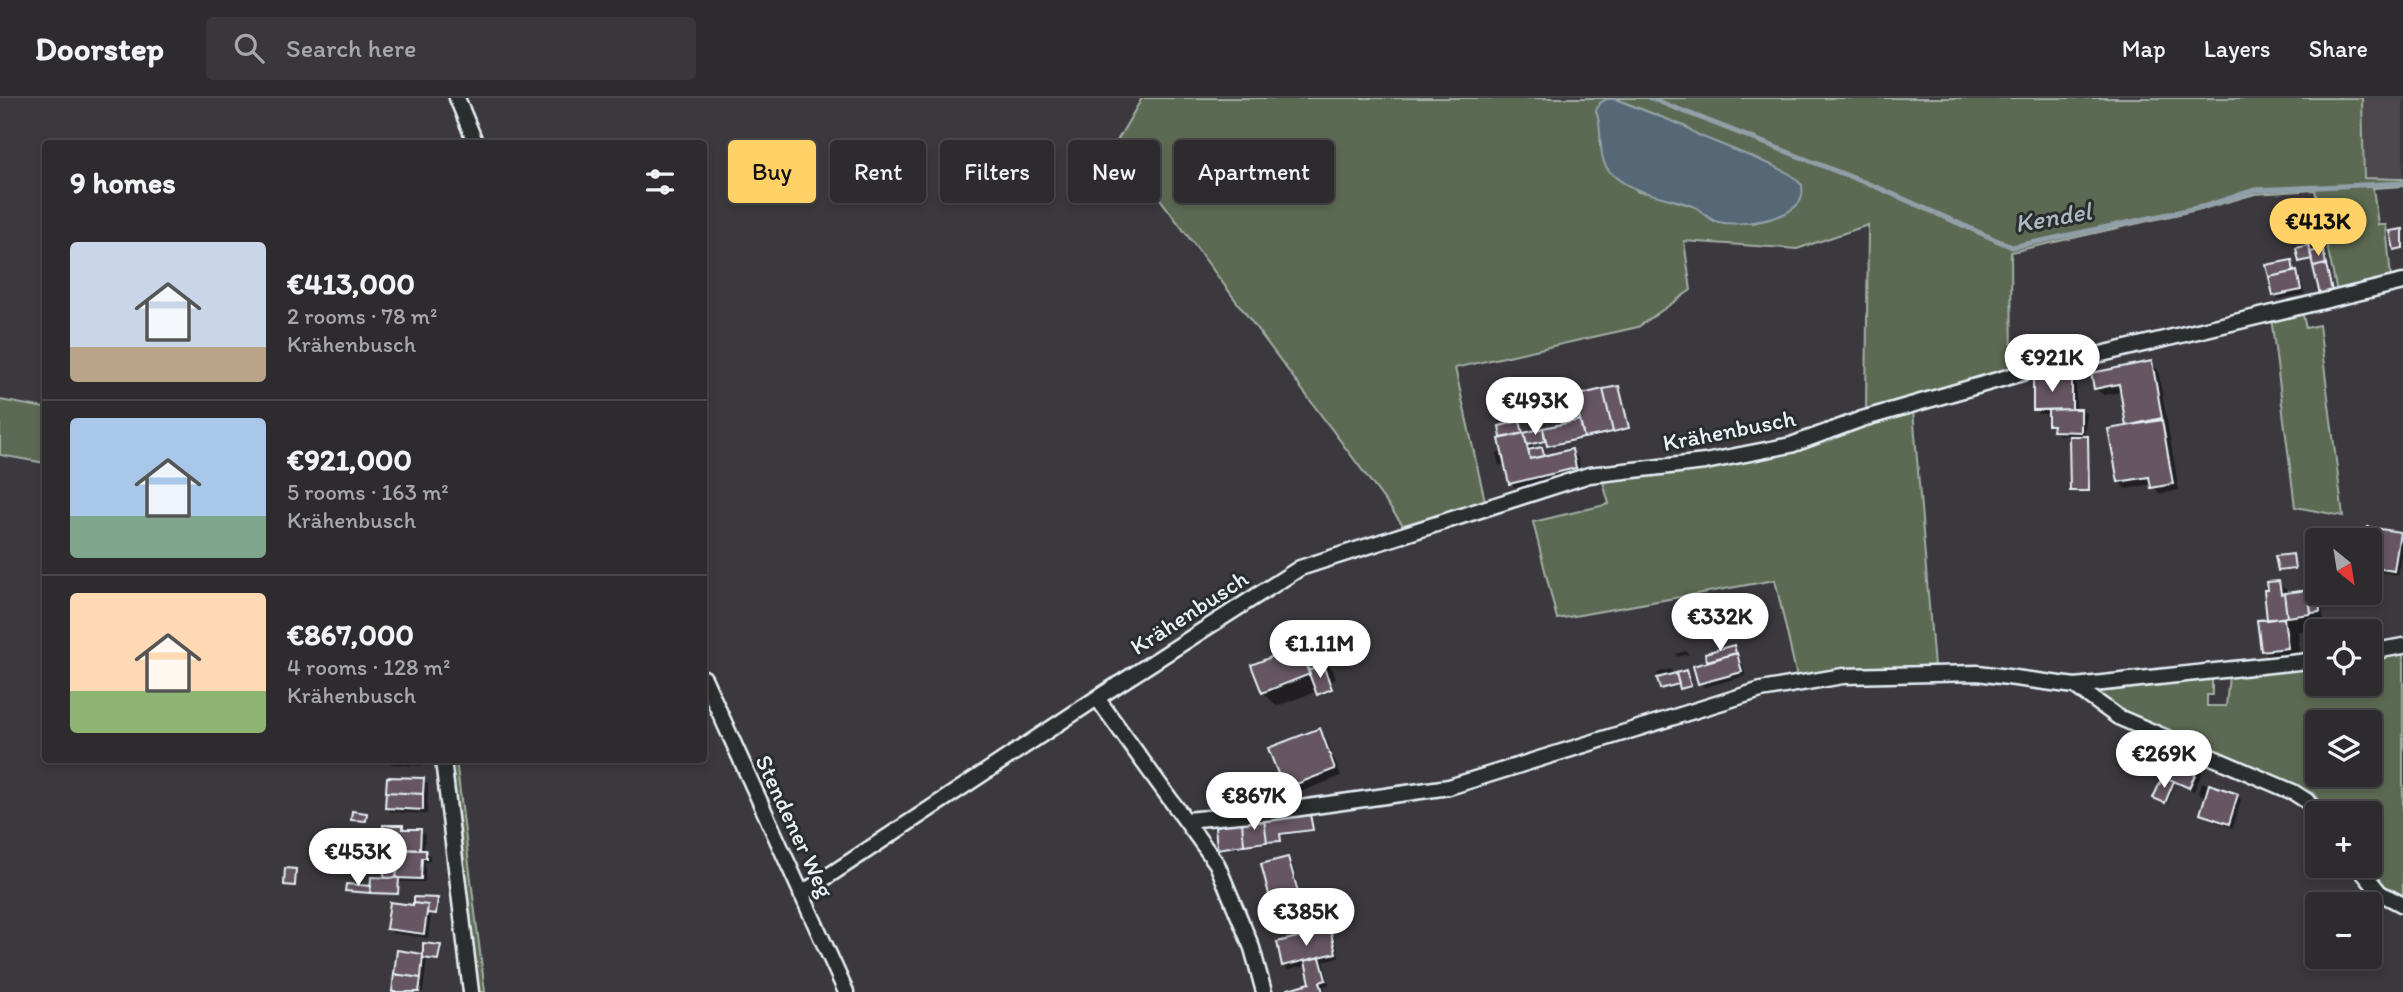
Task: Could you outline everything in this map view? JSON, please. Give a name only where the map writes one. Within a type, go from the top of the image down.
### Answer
[{"type":"street","points":[[457,98],[474,140]]},
{"type":"street","name":"Krähenbusch","points":[[801,894],[1097,698],[1300,568],[1589,475],[1705,462],[1791,445],[1862,419],[2022,373],[2403,282]]},
{"type":"street","points":[[2382,650],[2403,646]]},
{"type":"street","points":[[1186,820],[1272,813],[1449,787],[1761,690],[1843,676],[1978,673],[2075,686],[2305,661]]},
{"type":"street","name":"Stendener Weg","points":[[707,685],[846,992]]},
{"type":"street","points":[[2075,686],[2118,717],[2293,792],[2307,801]]},
{"type":"street","points":[[1097,698],[1217,864],[1252,948],[1264,992]]},
{"type":"street","points":[[443,763],[471,992]]},
{"type":"street","points":[[2368,878],[2380,893],[2403,905]]},
{"type":"shaded area","points":[[2362,98],[2403,98],[2403,179],[2364,178]]},
{"type":"green space","points":[[1142,98],[2362,98],[2364,178],[2403,179],[2403,186],[2373,188],[2378,225],[2386,225],[2391,278],[2337,292],[2315,190],[2255,194],[2206,208],[2011,252],[2012,369],[1866,412],[1868,225],[1797,249],[1684,241],[1691,290],[1638,327],[1455,368],[1485,501],[1403,525],[1160,199],[1160,140],[1118,140]],"holes":[[[1607,99],[1616,99],[1684,126],[1799,202],[1788,211],[1770,219],[1752,223],[1714,221],[1696,207],[1638,192],[1600,146],[1601,123]]]},
{"type":"green space","points":[[2302,311],[2306,328],[2319,325],[2343,516],[2295,507],[2271,317]]},
{"type":"green space","points":[[0,400],[42,407],[42,462],[0,455]]},
{"type":"green space","points":[[1913,410],[1934,667],[1834,671],[1797,677],[1775,580],[1557,619],[1533,522],[1609,504],[1602,478],[1709,466],[1793,452],[1866,423]]},
{"type":"green space","points":[[2403,653],[2403,898],[2382,886],[2376,878],[2382,878],[2382,801],[2320,801],[2315,794],[2121,711],[2092,693],[2212,678],[2212,695],[2207,695],[2207,706],[2226,706],[2229,676],[2305,667],[2305,696],[2382,696],[2382,656]]},
{"type":"green space","points":[[451,763],[456,763],[485,992],[477,992],[457,835]]},
{"type":"water","points":[[1615,99],[1684,126],[1698,135],[1790,174],[1802,185],[1802,196],[1798,204],[1789,211],[1764,220],[1724,223],[1712,220],[1693,206],[1649,194],[1628,185],[1610,172],[1603,159],[1596,111],[1599,103]]},
{"type":"building","points":[[2403,229],[2403,248],[2394,250],[2390,231]]},
{"type":"building","points":[[2309,245],[2312,259],[2299,262],[2296,248]]},
{"type":"building","points":[[2323,249],[2326,264],[2313,267],[2310,252]]},
{"type":"building","points":[[2292,260],[2294,272],[2269,277],[2266,265]]},
{"type":"building","points":[[2326,264],[2332,291],[2320,294],[2313,267]]},
{"type":"building","points":[[2297,271],[2301,290],[2273,296],[2269,277]]},
{"type":"building","points":[[2152,361],[2162,418],[2126,426],[2119,384],[2094,389],[2091,373]]},
{"type":"building","points":[[2033,378],[2072,378],[2072,409],[2033,410]]},
{"type":"building","points":[[1619,386],[1629,428],[1613,432],[1603,389]]},
{"type":"building","points":[[1603,389],[1613,432],[1584,438],[1574,396]]},
{"type":"building","points":[[2081,409],[2081,432],[2052,431],[2053,425],[2048,425],[2048,410]]},
{"type":"building","points":[[1580,420],[1584,438],[1547,446],[1543,428]]},
{"type":"building","points":[[2162,420],[2173,484],[2151,488],[2149,477],[2118,482],[2108,429]]},
{"type":"building","points":[[1520,421],[1523,433],[1501,438],[1499,426]]},
{"type":"building","points":[[1543,428],[1545,441],[1527,445],[1524,433]]},
{"type":"building","points":[[1524,433],[1530,459],[1572,449],[1576,468],[1509,484],[1499,439]]},
{"type":"building","points":[[2069,436],[2088,436],[2089,491],[2070,491]]},
{"type":"building","points":[[1542,447],[1544,456],[1530,459],[1528,450]]},
{"type":"building","points":[[2382,529],[2400,532],[2394,571],[2382,569]]},
{"type":"building","points":[[2293,554],[2295,569],[2278,571],[2275,556]]},
{"type":"building","points":[[2279,581],[2281,594],[2284,593],[2287,617],[2267,620],[2264,590],[2268,590],[2267,582]]},
{"type":"building","points":[[2305,590],[2305,606],[2310,606],[2311,614],[2287,617],[2284,593]]},
{"type":"building","points":[[2310,606],[2320,606],[2320,612],[2311,613]]},
{"type":"building","points":[[2284,618],[2288,648],[2261,651],[2257,620]]},
{"type":"building","points":[[1734,645],[1736,653],[1707,661],[1705,653]]},
{"type":"building","points":[[1299,646],[1310,674],[1262,693],[1251,665]]},
{"type":"building","points":[[1737,653],[1742,672],[1698,684],[1693,666]]},
{"type":"building","points":[[1319,654],[1323,665],[1308,671],[1304,660]]},
{"type":"building","points":[[1323,665],[1332,689],[1317,695],[1308,671]]},
{"type":"building","points":[[1686,670],[1691,686],[1680,689],[1676,673]]},
{"type":"building","points":[[1676,673],[1679,684],[1660,689],[1657,678]]},
{"type":"building","points":[[1320,728],[1335,769],[1284,789],[1268,748]]},
{"type":"building","points":[[2179,753],[2201,762],[2189,788],[2169,779]]},
{"type":"building","points":[[2163,776],[2174,781],[2165,803],[2153,798]]},
{"type":"building","points":[[387,777],[424,778],[423,794],[386,792]]},
{"type":"building","points":[[2209,784],[2238,794],[2229,824],[2200,814]]},
{"type":"building","points":[[386,792],[423,794],[423,810],[385,808]]},
{"type":"building","points":[[352,811],[367,813],[366,821],[351,820]]},
{"type":"building","points":[[1310,814],[1313,830],[1280,834],[1281,841],[1267,842],[1264,819]]},
{"type":"building","points":[[1264,819],[1267,842],[1244,845],[1242,822]]},
{"type":"building","points":[[1242,822],[1244,845],[1217,849],[1215,826]]},
{"type":"building","points":[[383,825],[421,829],[420,850],[382,849]]},
{"type":"building","points":[[385,849],[400,849],[396,878],[384,878]]},
{"type":"building","points":[[400,849],[426,850],[426,858],[422,858],[421,879],[396,878]]},
{"type":"building","points":[[1288,857],[1299,895],[1271,902],[1261,864]]},
{"type":"building","points":[[285,868],[296,869],[295,886],[284,885]]},
{"type":"building","points":[[371,877],[399,878],[398,894],[370,893]]},
{"type":"building","points":[[346,884],[371,886],[370,893],[345,891]]},
{"type":"building","points":[[414,897],[438,898],[436,914],[427,913],[428,905],[414,903]]},
{"type":"building","points":[[390,902],[428,905],[424,934],[386,929]]},
{"type":"building","points":[[1330,929],[1336,953],[1282,966],[1277,942]]},
{"type":"building","points":[[423,943],[441,945],[438,960],[423,958]]},
{"type":"building","points":[[397,950],[423,954],[421,978],[394,974]]},
{"type":"building","points":[[1320,957],[1326,980],[1320,982],[1323,992],[1288,992],[1288,989],[1310,983],[1305,961]]},
{"type":"building","points":[[394,974],[421,978],[419,992],[392,992]]},
{"type":"waterway","name":"Kendel","points":[[1650,98],[1879,188],[2012,247],[2206,206],[2255,190],[2403,183]]}]
